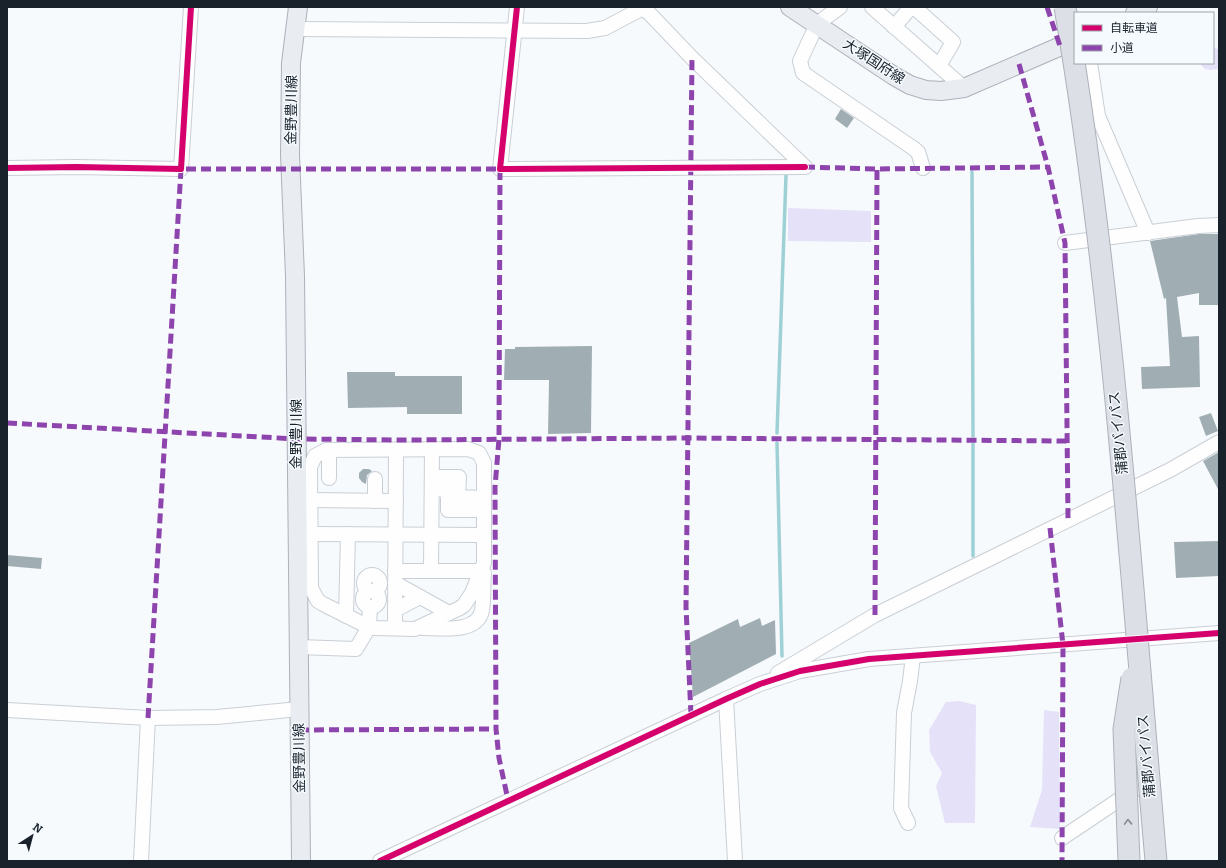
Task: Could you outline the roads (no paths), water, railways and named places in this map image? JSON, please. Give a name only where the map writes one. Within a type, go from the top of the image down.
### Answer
[{"type":"highway","name":"蒲郡バイパス","points":[[1059,7],[1098,296],[1123,528],[1146,861]]},
{"type":"highway","name":"蒲郡バイパス","points":[[1065,7],[1081,114],[1109,342],[1127,522],[1156,861]]},
{"type":"highway","points":[[1129,861],[1124,729],[1133,672]]},
{"type":"main road","name":"金野豊川線","points":[[298,7],[294,29],[291,63],[290,155],[295,276],[301,861]]},
{"type":"main road","name":"大塚国府線","points":[[790,7],[822,16],[894,76],[910,85],[926,90],[941,91],[964,88],[1074,40]]},
{"type":"main road","points":[[1137,12],[1148,7]]},
{"type":"street","points":[[7,168],[77,167],[181,169],[191,7]]},
{"type":"street","points":[[294,29],[515,30],[587,31],[605,28],[647,9],[692,58],[805,167],[500,169],[515,30],[517,7]]},
{"type":"street","points":[[840,7],[822,16],[800,61],[803,72],[918,152],[922,168]]},
{"type":"street","points":[[872,7],[964,88]]},
{"type":"street","points":[[894,27],[911,7]]},
{"type":"street","points":[[914,7],[953,42],[939,66]]},
{"type":"street","points":[[1090,64],[1098,116],[1148,233]]},
{"type":"street","points":[[1065,243],[1198,226],[1219,225]]},
{"type":"street","points":[[760,684],[875,615],[1170,470],[1219,442]]},
{"type":"street","points":[[427,449],[432,483],[427,535]]},
{"type":"street","points":[[427,449],[427,535],[431,571]]},
{"type":"street","points":[[427,449],[468,449],[479,453],[484,463],[483,609],[477,620],[469,626],[415,629],[369,627],[318,601],[312,592],[310,500],[312,461],[320,452],[329,450],[427,449]]},
{"type":"street","points":[[329,450],[329,478]]},
{"type":"street","points":[[395,628],[396,450]]},
{"type":"street","points":[[374,501],[375,479]]},
{"type":"street","points":[[432,483],[448,490],[448,510],[484,504]]},
{"type":"street","points":[[310,500],[396,501]]},
{"type":"street","points":[[310,534],[484,535]]},
{"type":"street","points":[[346,616],[348,534]]},
{"type":"street","points":[[395,577],[431,571],[483,567]]},
{"type":"street","points":[[415,629],[464,605],[483,567]]},
{"type":"street","points":[[395,577],[420,597],[449,613]]},
{"type":"street","points":[[298,647],[356,649],[369,627],[370,607],[376,606],[379,599],[376,593],[371,591]]},
{"type":"street","points":[[395,610],[420,597]]},
{"type":"street","points":[[380,861],[726,699],[760,684],[800,671],[836,664],[913,656],[1219,633]]},
{"type":"street","points":[[836,664],[835,652],[838,637]]},
{"type":"street","points":[[908,823],[901,808],[904,713],[913,656]]},
{"type":"street","points":[[726,699],[735,861]]},
{"type":"street","points":[[7,710],[148,718],[217,717],[299,709]]},
{"type":"street","points":[[141,861],[148,718]]},
{"type":"street","points":[[1062,838],[1150,779],[1165,861]]},
{"type":"waterway","points":[[972,172],[973,436]]},
{"type":"waterway","points":[[777,433],[786,175]]},
{"type":"waterway","points":[[777,443],[782,656]]},
{"type":"waterway","points":[[973,444],[973,556]]}]
